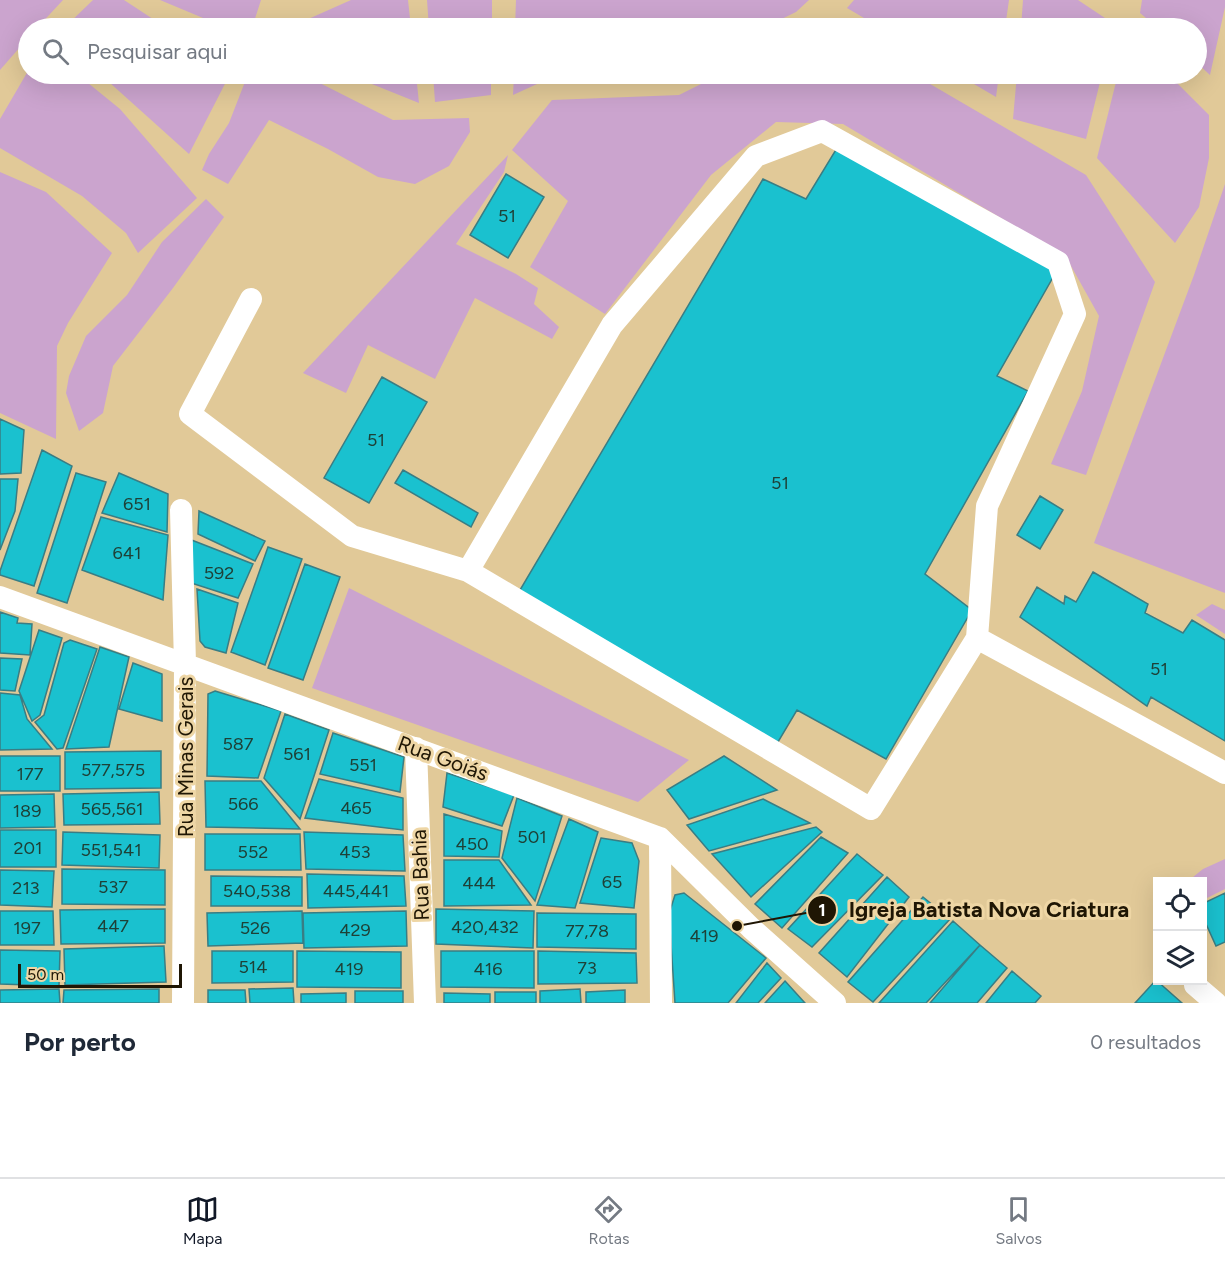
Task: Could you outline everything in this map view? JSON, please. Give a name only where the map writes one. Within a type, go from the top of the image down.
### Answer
[{"type":"street","points":[[251,299],[190,414],[352,536],[468,571],[871,808],[977,638],[987,506],[1075,314],[1058,262],[822,130],[756,156],[612,325],[468,571]]},
{"type":"street","name":"Rua Minas Gerais","points":[[181,510],[185,664],[183,1003]]},
{"type":"street","name":"Rua Goiás","points":[[0,597],[660,838],[752,928],[836,1003]]},
{"type":"street","points":[[977,638],[1225,773]]},
{"type":"street","name":"Rua Bahia","points":[[416,748],[425,1003]]},
{"type":"street","points":[[660,838],[661,1003]]},
{"type":"street","points":[[1195,985],[1216,1003]]},
{"type":"shaded area","points":[[0,0],[63,0],[46,18],[18,18],[18,49],[0,70]]},
{"type":"shaded area","points":[[93,0],[124,0],[151,18],[74,18]]},
{"type":"shaded area","points":[[160,0],[261,0],[255,18],[203,18]]},
{"type":"shaded area","points":[[351,0],[408,0],[410,18],[310,18]]},
{"type":"shaded area","points":[[427,0],[492,0],[492,18],[428,18]]},
{"type":"shaded area","points":[[516,0],[809,0],[796,12],[784,18],[515,18]]},
{"type":"shaded area","points":[[854,0],[1009,0],[1006,18],[864,18],[847,8]]},
{"type":"shaded area","points":[[1023,0],[1078,0],[1105,18],[1022,18]]},
{"type":"shaded area","points":[[1142,0],[1225,0],[1210,75],[1207,72],[1207,18],[1146,18],[1140,13]]},
{"type":"shaded area","points":[[20,84],[89,84],[120,109],[197,198],[138,253],[126,233],[82,196],[0,148],[0,119]]},
{"type":"shaded area","points":[[111,84],[225,84],[189,154]]},
{"type":"shaded area","points":[[244,84],[322,84],[393,120],[469,118],[470,132],[449,166],[415,184],[378,177],[269,120],[228,184],[202,170],[209,154],[229,123]]},
{"type":"shaded area","points":[[372,84],[417,84],[419,103]]},
{"type":"shaded area","points":[[434,84],[491,84],[491,95],[435,102]]},
{"type":"shaded area","points":[[514,84],[537,84],[513,95]]},
{"type":"shaded area","points":[[701,84],[930,84],[1086,175],[1155,282],[1086,475],[1051,464],[1082,391],[1099,316],[1066,257],[843,124],[776,122],[711,175],[605,314],[530,267],[568,201],[512,150],[552,100],[679,95]]},
{"type":"shaded area","points":[[974,84],[998,84],[996,97]]},
{"type":"shaded area","points":[[1016,84],[1100,84],[1086,139],[1013,119]]},
{"type":"shaded area","points":[[1116,84],[1178,84],[1209,115],[1209,158],[1199,207],[1175,243],[1097,158]]},
{"type":"shaded area","points":[[508,155],[504,172],[456,244],[516,274],[538,288],[534,304],[559,327],[552,339],[475,298],[435,379],[368,345],[346,393],[303,373]]},
{"type":"shaded area","points":[[0,172],[46,192],[112,253],[68,323],[57,346],[56,439],[0,413]]},
{"type":"shaded area","points":[[1225,184],[1225,593],[1094,543],[1194,275]]},
{"type":"shaded area","points":[[206,199],[224,217],[113,366],[103,413],[79,431],[66,393],[69,376],[86,336],[127,295],[162,242]]},
{"type":"shaded area","points":[[349,588],[689,760],[638,802],[312,688]]},
{"type":"shaded area","points":[[1212,604],[1225,610],[1225,634],[1196,615]]},
{"type":"shaded area","points":[[1225,859],[1225,889],[1207,898],[1207,877],[1193,877],[1203,869]]},
{"type":"building","points":[[837,148],[1056,272],[997,376],[1028,391],[925,574],[972,610],[886,759],[797,710],[775,747],[520,590],[763,179],[806,199]]},
{"type":"building","points":[[506,174],[544,197],[508,258],[470,235]]},
{"type":"building","points":[[382,377],[427,402],[369,503],[324,478]]},
{"type":"building","points":[[0,419],[24,430],[21,473],[0,474]]},
{"type":"building","points":[[42,450],[72,466],[34,586],[0,575],[0,571]]},
{"type":"building","points":[[403,470],[478,513],[471,527],[395,483]]},
{"type":"building","points":[[76,473],[106,482],[67,603],[37,593]]},
{"type":"building","points":[[119,473],[168,494],[167,532],[102,513]]},
{"type":"building","points":[[0,479],[18,479],[15,511],[0,550]]},
{"type":"building","points":[[1040,496],[1063,510],[1040,549],[1017,535]]},
{"type":"building","points":[[199,511],[265,541],[255,561],[198,534]]},
{"type":"building","points":[[101,517],[168,535],[163,600],[82,570]]},
{"type":"building","points":[[189,539],[253,564],[238,598],[188,582]]},
{"type":"building","points":[[268,547],[302,559],[265,665],[231,652]]},
{"type":"building","points":[[305,564],[340,577],[303,680],[268,668]]},
{"type":"building","points":[[1093,572],[1148,604],[1145,613],[1183,633],[1192,620],[1225,640],[1225,741],[1151,697],[1147,706],[1020,617],[1037,587],[1064,604],[1065,596],[1076,602]]},
{"type":"building","points":[[197,589],[238,603],[226,653],[205,647],[200,641]]},
{"type":"building","points":[[0,612],[18,618],[17,623],[32,624],[30,655],[0,653]]},
{"type":"building","points":[[39,630],[62,638],[40,715],[32,721],[19,691]]},
{"type":"building","points":[[70,640],[97,649],[63,748],[57,749],[35,722],[44,715],[64,643]]},
{"type":"building","points":[[100,647],[129,657],[109,747],[66,749]]},
{"type":"building","points":[[0,658],[22,659],[15,691],[0,690]]},
{"type":"building","points":[[133,663],[162,674],[162,721],[119,709]]},
{"type":"building","points":[[215,691],[281,711],[258,778],[207,776],[208,694]]},
{"type":"building","points":[[0,693],[20,695],[27,719],[52,749],[0,750]]},
{"type":"building","points":[[285,714],[329,730],[300,819],[264,778]]},
{"type":"building","points":[[333,733],[404,757],[400,792],[320,774]]},
{"type":"building","points":[[161,751],[161,788],[65,789],[65,752]]},
{"type":"building","points":[[0,756],[60,756],[60,791],[0,791]]},
{"type":"building","points":[[724,756],[777,790],[689,819],[667,790]]},
{"type":"building","points":[[447,773],[514,795],[502,826],[443,807]]},
{"type":"building","points":[[319,779],[403,798],[403,830],[305,818]]},
{"type":"building","points":[[205,781],[261,781],[300,829],[206,827]]},
{"type":"building","points":[[159,792],[160,824],[64,825],[63,794]]},
{"type":"building","points":[[54,794],[55,827],[0,828],[0,795]]},
{"type":"building","points":[[517,798],[562,816],[535,901],[502,858]]},
{"type":"building","points":[[763,799],[810,823],[709,851],[687,825]]},
{"type":"building","points":[[444,814],[502,831],[499,857],[444,856]]},
{"type":"building","points":[[569,819],[598,832],[575,908],[537,905]]},
{"type":"building","points":[[816,827],[822,832],[751,897],[712,854]]},
{"type":"building","points":[[0,830],[56,830],[56,867],[0,867]]},
{"type":"building","points":[[63,832],[160,835],[159,868],[62,865]]},
{"type":"building","points":[[304,832],[403,835],[405,871],[306,869]]},
{"type":"building","points":[[205,834],[300,834],[301,870],[205,870]]},
{"type":"building","points":[[821,837],[848,853],[782,928],[755,904]]},
{"type":"building","points":[[601,838],[632,843],[639,861],[634,908],[580,903]]},
{"type":"building","points":[[857,854],[883,875],[812,947],[788,929]]},
{"type":"building","points":[[444,860],[499,860],[531,905],[444,906]]},
{"type":"building","points":[[62,869],[165,870],[165,905],[62,904]]},
{"type":"building","points":[[0,870],[54,871],[52,907],[0,905]]},
{"type":"building","points":[[307,874],[404,876],[406,906],[308,908]]},
{"type":"building","points":[[211,876],[302,877],[302,906],[211,906]]},
{"type":"building","points":[[887,877],[909,897],[847,977],[819,953]]},
{"type":"building","points":[[684,893],[766,958],[728,1003],[675,1003],[669,914],[675,895]]},
{"type":"building","points":[[1225,893],[1225,942],[1216,946],[1207,926],[1207,902]]},
{"type":"building","points":[[923,897],[950,919],[873,1002],[848,982]]},
{"type":"building","points":[[165,909],[165,943],[61,944],[60,910]]},
{"type":"building","points":[[436,909],[534,911],[533,948],[436,944]]},
{"type":"building","points":[[0,911],[53,911],[54,945],[0,945]]},
{"type":"building","points":[[302,911],[303,943],[208,946],[207,913]]},
{"type":"building","points":[[406,911],[407,946],[304,948],[303,913]]},
{"type":"building","points":[[537,913],[636,914],[636,949],[537,947]]},
{"type":"building","points":[[953,921],[980,945],[926,1003],[879,1003]]},
{"type":"building","points":[[980,945],[1007,968],[977,1003],[930,1003]]},
{"type":"building","points":[[164,946],[166,982],[65,985],[64,949]]},
{"type":"building","points":[[0,950],[60,951],[59,986],[0,984]]},
{"type":"building","points":[[212,951],[293,951],[293,982],[212,983]]},
{"type":"building","points":[[297,951],[401,952],[401,988],[297,987]]},
{"type":"building","points":[[441,951],[534,951],[534,988],[441,987]]},
{"type":"building","points":[[538,951],[636,953],[637,983],[538,984]]},
{"type":"building","points":[[767,963],[781,978],[758,1003],[736,1003]]},
{"type":"building","points":[[1012,971],[1041,996],[1035,1003],[986,1003]]},
{"type":"building","points":[[785,981],[805,1003],[765,1003]]},
{"type":"building","points":[[1153,983],[1162,985],[1182,1003],[1135,1003]]},
{"type":"building","points":[[293,988],[294,1003],[250,1003],[249,989]]},
{"type":"building","points":[[59,989],[60,1003],[0,1003],[0,990]]},
{"type":"building","points":[[159,989],[159,1003],[63,1003],[64,990]]},
{"type":"building","points":[[580,989],[581,1003],[540,1003],[540,991]]},
{"type":"building","points":[[208,990],[245,990],[246,1003],[208,1003]]},
{"type":"building","points":[[625,990],[625,1003],[586,1003],[586,992]]},
{"type":"building","points":[[355,991],[403,991],[403,1003],[355,1003]]},
{"type":"building","points":[[495,992],[536,992],[536,1003],[495,1003]]},
{"type":"building","points":[[346,993],[346,1003],[301,1003],[301,994]]},
{"type":"building","points":[[444,993],[490,994],[490,1003],[444,1003]]},
{"type":"place","name":"Igreja Batista Nova Criatura","points":[[737,926]]}]
